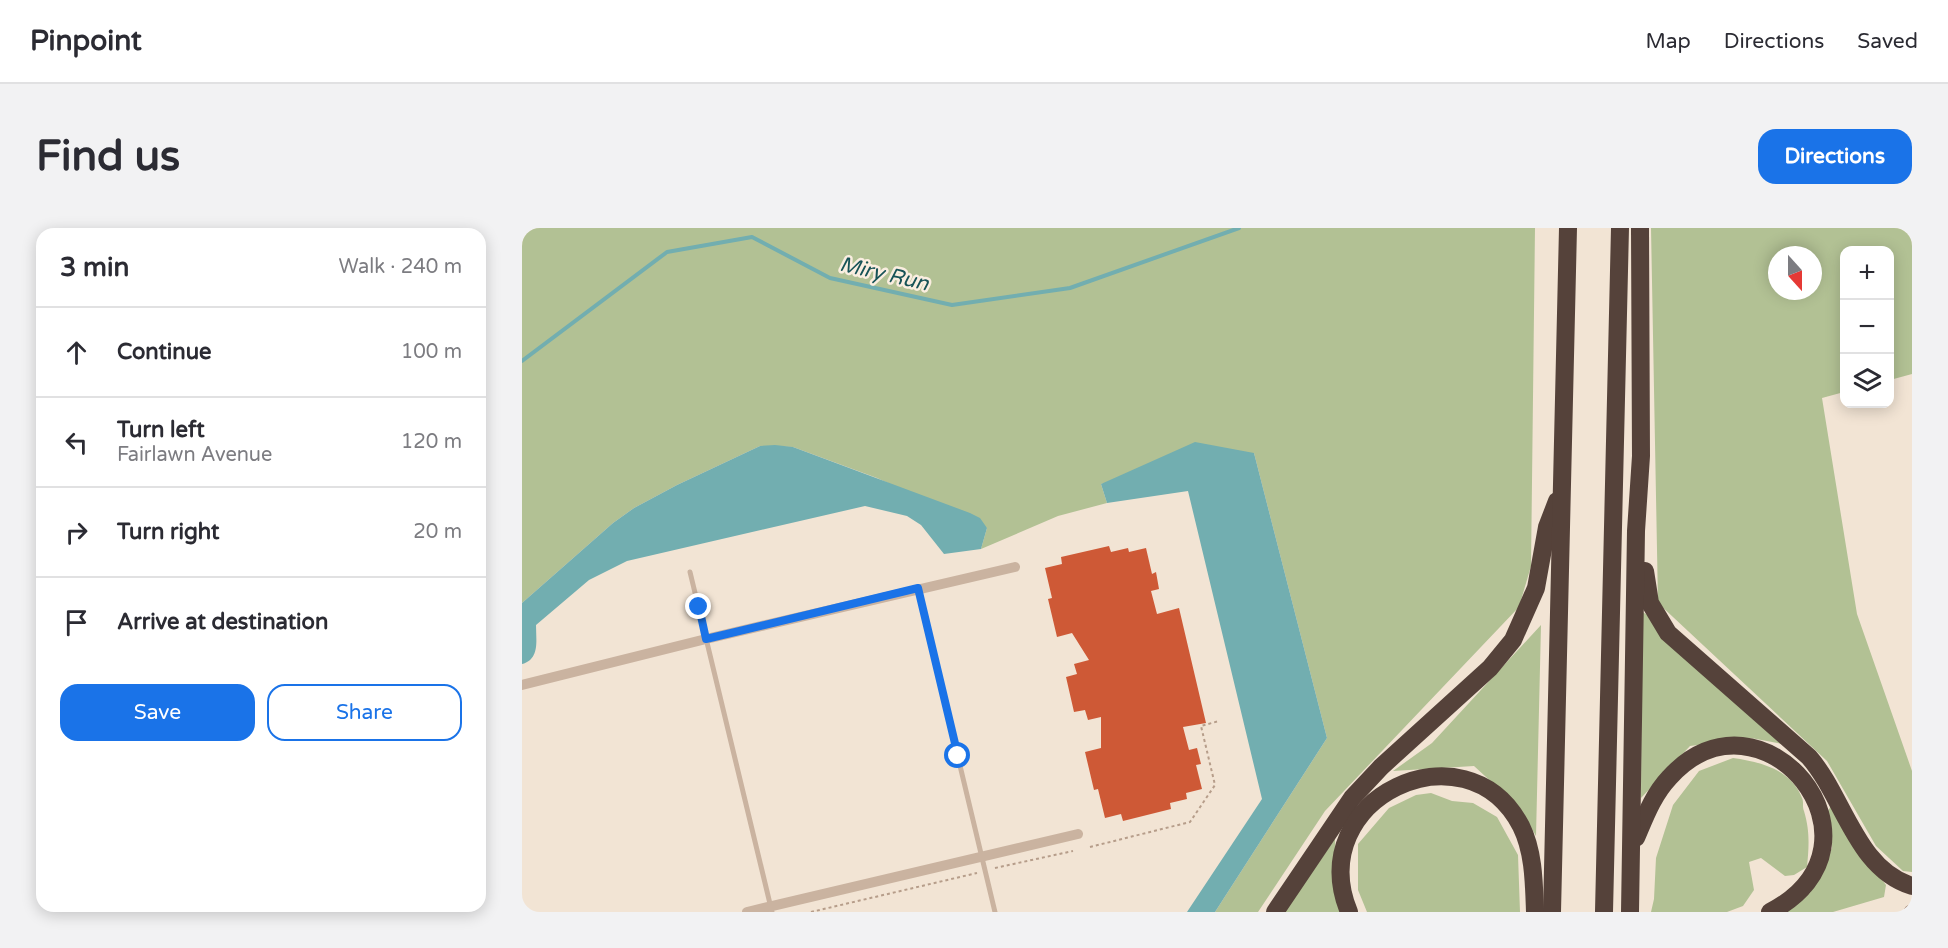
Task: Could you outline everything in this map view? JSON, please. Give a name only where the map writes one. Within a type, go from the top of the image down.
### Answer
[{"type":"highway","points":[[1552,912],[1568,228]]},
{"type":"highway","points":[[1604,912],[1620,228]]},
{"type":"highway","points":[[1640,228],[1640,486],[1646,588],[1662,626],[1684,649],[1809,757],[1824,776],[1874,861],[1889,875],[1912,886]]},
{"type":"highway","points":[[1630,912],[1636,531],[1640,486]]},
{"type":"highway","points":[[1275,912],[1352,798],[1381,767],[1490,668],[1513,640],[1536,588],[1547,527],[1562,488]]},
{"type":"highway","points":[[1632,848],[1654,799],[1668,778],[1685,763],[1704,753],[1723,748],[1748,748],[1771,754],[1792,767],[1808,785],[1818,807],[1822,830],[1820,854],[1810,877],[1795,896],[1770,912]]},
{"type":"highway","points":[[1349,912],[1342,891],[1341,863],[1345,843],[1358,817],[1370,803],[1391,788],[1416,779],[1435,777],[1461,780],[1484,789],[1504,804],[1516,819],[1524,834],[1532,863],[1535,912]]},
{"type":"street","points":[[522,685],[918,588],[1016,567]]},
{"type":"street","points":[[747,912],[771,909],[1078,834]]},
{"type":"lane","points":[[690,572],[771,909]]},
{"type":"lane","points":[[918,588],[995,912]]},
{"type":"path","points":[[1090,847],[1190,822],[1215,785],[1201,726],[1219,721]]},
{"type":"path","points":[[995,868],[1073,851]]},
{"type":"path","points":[[811,912],[977,873]]},
{"type":"green space","points":[[522,228],[1535,228],[1531,566],[1519,607],[1325,811],[1258,912],[1215,912],[1327,738],[1254,453],[1101,484],[1107,503],[1058,516],[981,549],[987,528],[877,478],[793,447],[760,446],[634,508],[613,523],[522,603]]},
{"type":"green space","points":[[1651,228],[1912,228],[1912,374],[1894,379],[1894,246],[1840,246],[1840,393],[1822,398],[1857,614],[1912,771],[1912,872],[1903,871],[1876,846],[1827,761],[1658,603]]},
{"type":"green space","points":[[1642,612],[1782,744],[1751,738],[1690,746],[1641,798]]},
{"type":"green space","points":[[1541,625],[1536,836],[1520,808],[1474,766],[1393,771],[1432,743]]},
{"type":"green space","points":[[1733,758],[1774,769],[1797,788],[1803,800],[1807,825],[1809,845],[1807,867],[1794,875],[1785,876],[1761,858],[1749,862],[1754,890],[1743,906],[1727,912],[1651,912],[1656,858],[1673,805],[1699,771]]},
{"type":"green space","points":[[1431,793],[1452,801],[1473,803],[1497,817],[1518,855],[1520,912],[1367,912],[1358,890],[1358,844],[1389,808],[1416,795]]},
{"type":"green space","points":[[1832,804],[1846,834],[1886,885],[1884,897],[1833,912],[1780,912],[1810,893],[1832,848],[1828,811]]},
{"type":"green space","points":[[1335,839],[1337,896],[1344,912],[1284,912]]},
{"type":"water","points":[[1195,442],[1254,453],[1327,738],[1215,912],[1187,912],[1262,799],[1188,491],[1107,503],[1101,484]]},
{"type":"water","points":[[760,446],[793,447],[980,518],[987,528],[981,549],[944,554],[921,525],[907,516],[865,506],[627,561],[589,580],[536,625],[536,649],[532,658],[522,664],[522,603],[613,523],[634,508],[677,485]]},
{"type":"building","points":[[1109,546],[1111,552],[1128,548],[1129,552],[1146,548],[1152,574],[1156,572],[1159,589],[1151,591],[1157,614],[1179,608],[1206,723],[1183,727],[1189,750],[1197,748],[1201,764],[1196,765],[1202,789],[1186,793],[1187,799],[1170,803],[1171,809],[1123,821],[1121,814],[1105,818],[1098,789],[1094,790],[1085,752],[1101,748],[1101,717],[1088,720],[1085,710],[1074,712],[1066,677],[1077,674],[1074,664],[1089,660],[1072,633],[1057,637],[1048,599],[1052,598],[1045,568],[1062,564],[1061,557]]},
{"type":"waterway","name":"Miry Run","points":[[522,361],[667,252],[752,237],[830,278],[952,305],[1070,288],[1239,228]]},
{"type":"route","points":[[699,607],[706,639],[918,588],[958,756]]}]
